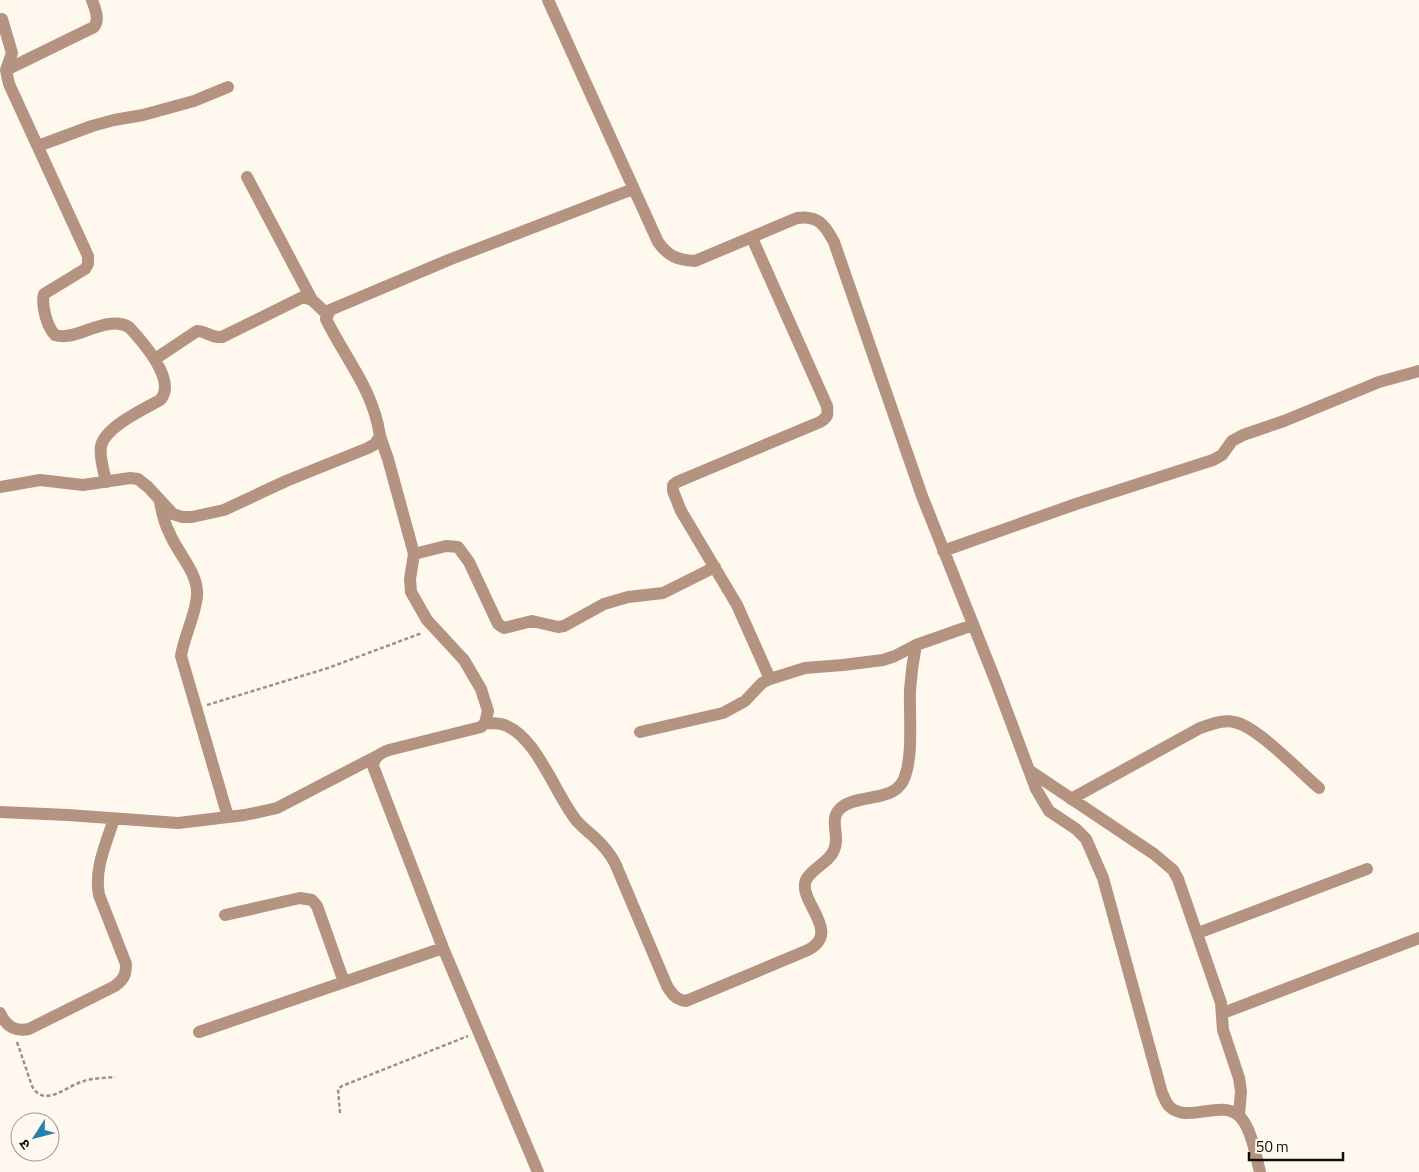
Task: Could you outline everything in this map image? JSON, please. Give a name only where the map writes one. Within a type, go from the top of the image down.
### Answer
[{"type":"street","points":[[6,70],[94,27],[97,24],[97,16],[92,0]]},
{"type":"street","points":[[548,0],[658,242],[672,257],[695,261],[797,218],[815,219],[830,234],[912,468],[1036,789],[1049,811],[1076,829],[1086,839],[1103,878],[1162,1093],[1168,1106],[1177,1112],[1227,1110],[1239,1116],[1246,1126],[1260,1172]]},
{"type":"street","points":[[2,19],[12,53],[6,70],[9,84],[88,256],[88,264],[85,269],[44,294],[43,305],[52,332],[55,335],[65,336],[109,324],[124,324],[130,327],[155,359],[166,389],[164,396],[160,400],[125,420],[104,439],[100,453],[106,482]]},
{"type":"street","points":[[38,146],[92,126],[114,120],[144,116],[194,101],[228,88]]},
{"type":"street","points":[[247,177],[312,300],[327,314]]},
{"type":"street","points":[[485,723],[488,712],[481,689],[470,668],[450,643],[434,629],[412,592],[410,579],[414,554],[378,426],[366,389],[330,327],[326,319],[327,314],[337,306],[451,259],[633,189]]},
{"type":"street","points":[[752,238],[827,406],[828,414],[820,422],[684,478],[673,485],[672,491],[681,510],[737,605],[770,679]]},
{"type":"street","points":[[155,359],[197,332],[201,331],[210,337],[222,337],[303,297],[312,300]]},
{"type":"street","points":[[943,551],[1076,504],[1213,460],[1222,455],[1232,441],[1243,435],[1284,421],[1379,382],[1419,371]]},
{"type":"street","points":[[0,487],[40,480],[83,485],[130,478],[138,480],[148,487],[173,514],[182,517],[192,517],[215,512],[368,448],[375,444],[380,436]]},
{"type":"street","points":[[159,501],[169,533],[193,575],[197,586],[197,596],[181,656],[228,818]]},
{"type":"street","points":[[414,554],[446,546],[458,547],[470,562],[498,624],[504,628],[532,621],[558,627],[564,626],[604,604],[628,597],[663,593],[715,567]]},
{"type":"street","points":[[640,732],[723,713],[746,700],[762,683],[770,679],[817,666],[843,666],[883,660],[916,645],[973,625]]},
{"type":"street","points":[[0,812],[178,823],[265,812],[277,808],[389,750],[476,729],[485,723],[501,724],[520,734],[527,742],[549,774],[561,799],[576,821],[609,852],[615,862],[667,986],[673,995],[680,1000],[686,1001],[808,950],[816,946],[820,941],[822,933],[806,890],[805,882],[829,858],[835,849],[834,820],[841,808],[860,800],[889,793],[902,782],[908,770],[910,689],[916,645]]},
{"type":"street","points":[[1071,799],[1200,728],[1218,722],[1232,721],[1246,725],[1258,734],[1319,788]]},
{"type":"street","points":[[377,756],[373,766],[443,948],[538,1172]]},
{"type":"street","points":[[1030,771],[1154,854],[1173,870],[1182,887],[1217,988],[1223,1013],[1223,1030],[1239,1078],[1241,1091],[1239,1116]]},
{"type":"street","points":[[0,1013],[5,1022],[13,1029],[29,1029],[115,986],[126,974],[126,964],[99,895],[98,886],[100,864],[114,819]]},
{"type":"street","points":[[1198,932],[1367,869]]},
{"type":"street","points":[[225,916],[300,898],[312,900],[317,906],[344,982]]},
{"type":"street","points":[[1223,1013],[1419,938]]},
{"type":"street","points":[[199,1032],[443,948]]},
{"type":"path","points":[[196,708],[328,668],[434,629]]},
{"type":"path","points":[[13,1029],[32,1086],[35,1092],[40,1095],[55,1095],[83,1081],[115,1077]]},
{"type":"path","points":[[340,1113],[337,1094],[338,1089],[342,1086],[479,1032]]}]
